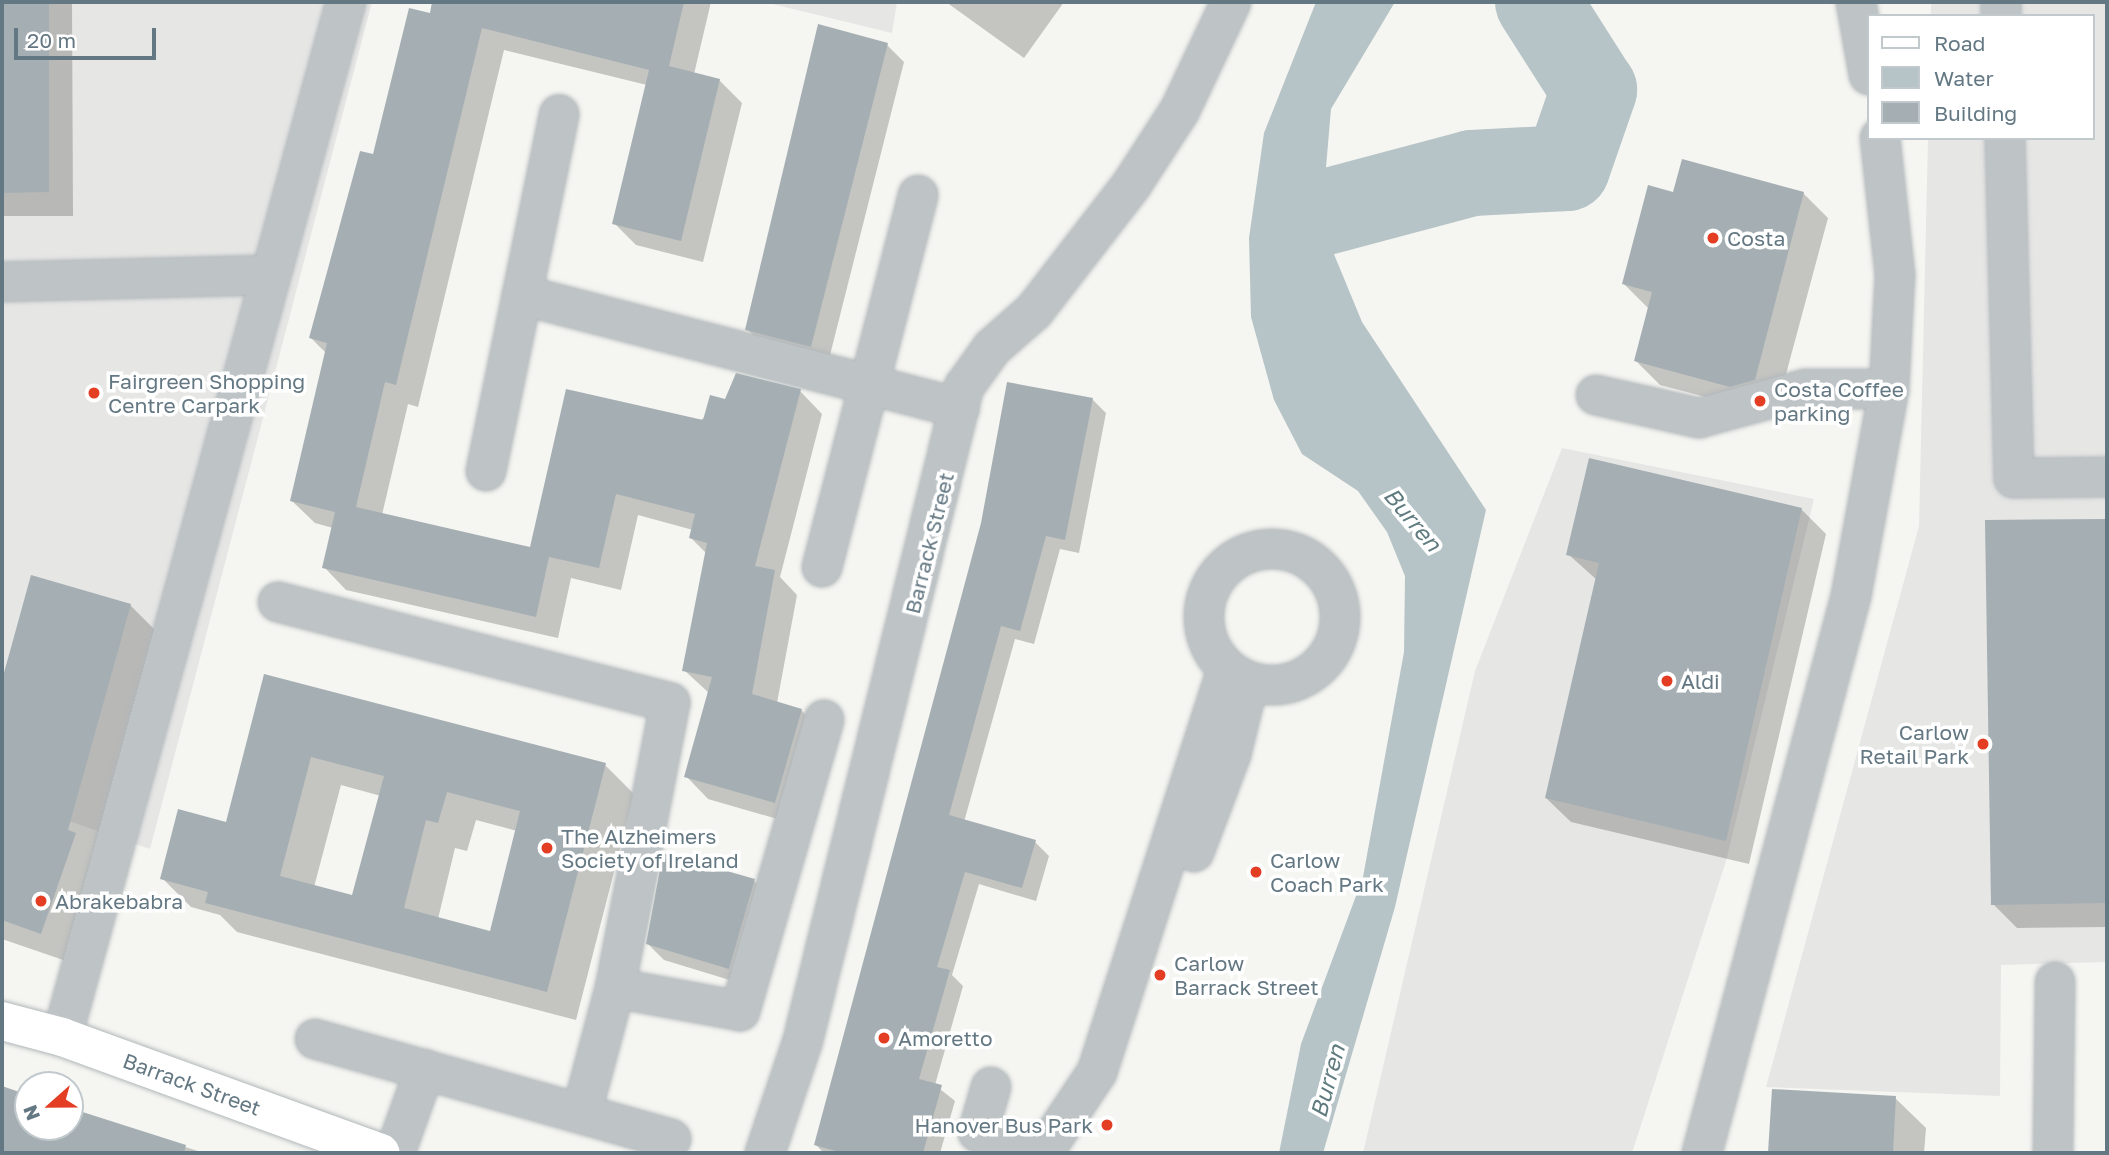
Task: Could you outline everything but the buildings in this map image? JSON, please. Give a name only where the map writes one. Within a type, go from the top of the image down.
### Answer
[{"type":"main road","name":"Barrack Street","points":[[2,1021],[62,1037],[380,1153]]},
{"type":"street","points":[[62,1037],[252,358],[269,275],[346,2]]},
{"type":"street","name":"Barrack Street","points":[[765,1153],[803,1040],[964,387],[992,348],[1034,311],[1132,184],[1180,110],[1231,2]]},
{"type":"street","points":[[1856,2],[1868,69]]},
{"type":"street","points":[[486,471],[559,114]]},
{"type":"street","points":[[1702,1153],[1851,596],[1889,388],[1895,275],[1880,140]]},
{"type":"street","points":[[2005,140],[2014,478],[2107,477]]},
{"type":"street","points":[[822,567],[918,195]]},
{"type":"street","points":[[2,282],[269,275]]},
{"type":"street","points":[[522,295],[870,381],[960,408]]},
{"type":"street","points":[[1596,395],[1699,418],[1806,389],[1889,388]]},
{"type":"street","points":[[278,602],[670,703],[615,988],[582,1111]]},
{"type":"street","points":[[1043,1153],[1097,1072],[1238,676],[1231,754],[1107,1078],[1056,1153]]},
{"type":"street","points":[[615,988],[740,1011],[824,720]]},
{"type":"street","points":[[2053,1153],[2055,982]]},
{"type":"street","points":[[315,1039],[582,1111],[671,1139]]},
{"type":"street","points":[[396,1153],[425,1069]]},
{"type":"street","points":[[991,1087],[978,1132],[1024,1153]]},
{"type":"shaded area","points":[[2,2],[372,2],[150,849],[2,798]]},
{"type":"shaded area","points":[[764,2],[897,2],[892,33]]},
{"type":"shaded area","name":"Carlow Retail Park","points":[[1931,2],[2107,2],[2107,962],[2001,965],[2000,1096],[1766,1087],[1919,526],[1928,140],[2095,140],[2095,14],[1931,14]]},
{"type":"shaded area","points":[[1562,448],[1814,499],[1726,861],[1632,1153],[1363,1153],[1475,671]]},
{"type":"water","name":"Burren","points":[[1316,2],[1395,2],[1331,109],[1325,179],[1331,247],[1362,322],[1486,510],[1395,907],[1323,1153],[1279,1153],[1301,1044],[1363,877],[1404,652],[1405,576],[1387,532],[1358,491],[1302,454],[1274,400],[1251,317],[1249,238],[1264,133]]},
{"type":"waterway","points":[[1299,219],[1472,173],[1567,168],[1594,90],[1538,2]]},
{"type":"place","name":"Costa","points":[[1713,238]]},
{"type":"place","name":"Fairgreen Shopping Centre Carpark","points":[[94,393]]},
{"type":"place","name":"Costa Coffee parking","points":[[1760,401]]},
{"type":"place","name":"Aldi","points":[[1667,681]]},
{"type":"place","name":"Carlow Retail Park","points":[[1983,744]]},
{"type":"place","name":"The Alzheimers Society of Ireland","points":[[547,848]]},
{"type":"place","name":"Carlow Coach Park","points":[[1256,872]]},
{"type":"place","name":"Abrakebabra","points":[[41,901]]},
{"type":"place","name":"Carlow Barrack Street","points":[[1160,975]]},
{"type":"place","name":"Amoretto","points":[[884,1038]]},
{"type":"place","name":"Hanover Bus Park","points":[[1107,1125]]}]
